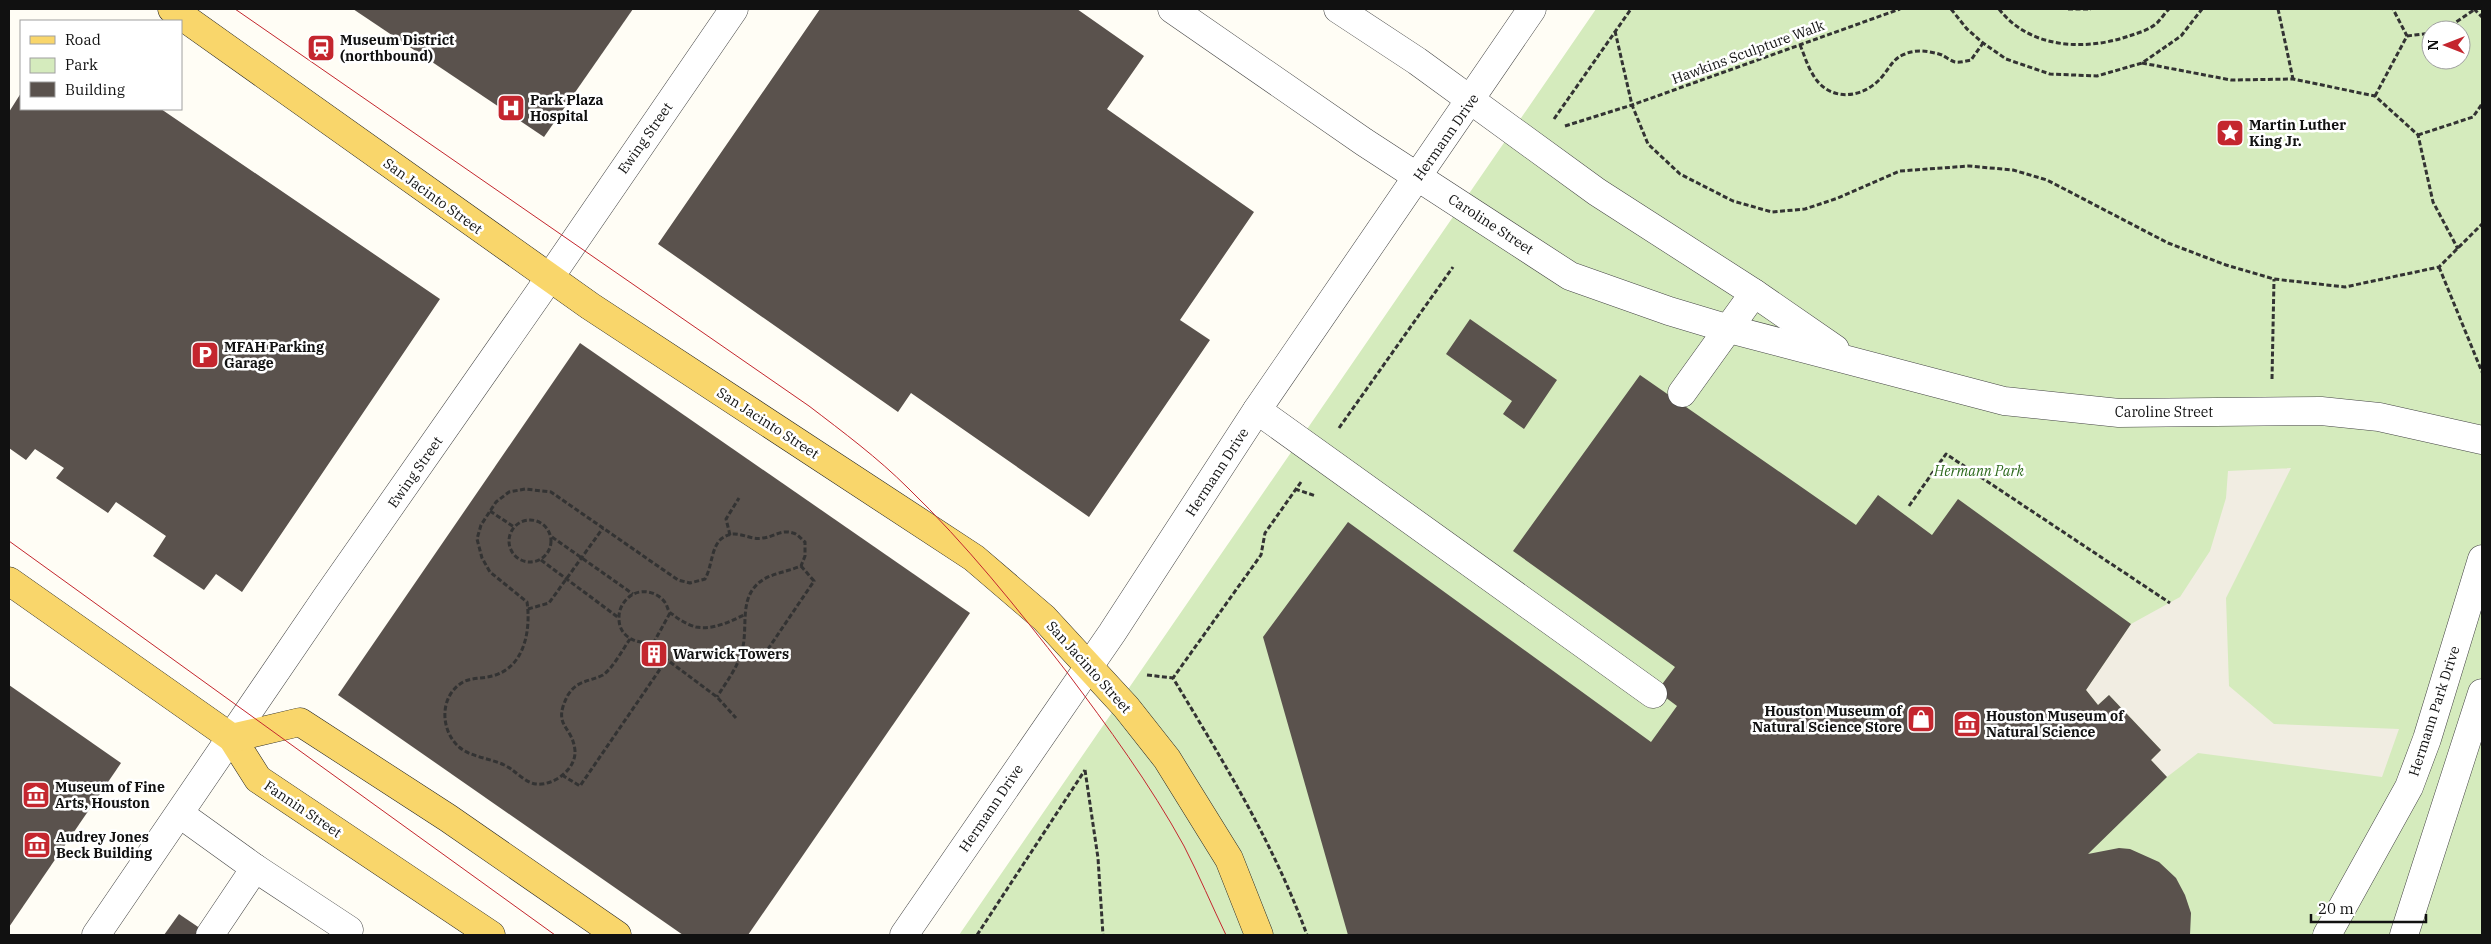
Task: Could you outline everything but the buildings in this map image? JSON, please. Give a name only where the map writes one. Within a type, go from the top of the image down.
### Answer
[{"type":"main road","name":"San Jacinto Street","points":[[172,9],[550,278],[974,558],[1044,618],[1126,707],[1167,759],[1229,860],[1259,935]]},
{"type":"main road","name":"Fannin Street","points":[[9,581],[232,738],[258,779],[491,935]]},
{"type":"main road","points":[[232,738],[300,722],[448,818],[617,935]]},
{"type":"street","name":"Ewing Street","points":[[96,935],[326,598],[550,278],[734,9]]},
{"type":"street","name":"Caroline Street","points":[[1172,9],[1418,177],[1570,276],[1669,311],[1729,329],[2004,401],[2119,413],[2321,411],[2378,417],[2482,440]]},
{"type":"street","name":"Hermann Drive","points":[[904,935],[1088,665],[1112,633],[1258,410],[1532,9]]},
{"type":"street","name":"Caroline Street","points":[[1350,12],[1597,192],[1754,294],[1848,359]]},
{"type":"street","points":[[1682,393],[1754,294]]},
{"type":"street","points":[[1258,410],[1653,694]]},
{"type":"street","name":"Hermann Park Drive","points":[[2326,935],[2409,787],[2427,739],[2482,559]]},
{"type":"street","points":[[2404,935],[2482,693]]},
{"type":"street","points":[[180,814],[255,868],[349,930]]},
{"type":"street","points":[[210,935],[255,868]]},
{"type":"path","points":[[1551,124],[1631,9]]},
{"type":"path","name":"Hawkins Sculpture Walk","points":[[1562,127],[1632,105],[1900,9]]},
{"type":"path","points":[[1951,9],[1967,29],[2006,59],[2050,74],[2097,76],[2142,63],[2181,36],[2202,9]]},
{"type":"path","points":[[1999,9],[2012,22],[2042,40],[2076,46],[2114,41],[2141,32],[2156,24],[2169,9]]},
{"type":"path","points":[[2068,9],[2091,9]]},
{"type":"path","points":[[2278,9],[2293,79]]},
{"type":"path","points":[[2393,9],[2407,36]]},
{"type":"path","points":[[2459,20],[2474,10],[2482,17]]},
{"type":"path","points":[[1615,31],[1632,105],[1648,144],[1680,174],[1733,201],[1772,212],[1813,206],[1900,171],[1969,166],[2013,170],[2047,180],[2168,243],[2226,265],[2274,280],[2345,287],[2439,267],[2482,224]]},
{"type":"path","points":[[2407,36],[2421,34]]},
{"type":"path","points":[[2375,96],[2407,36]]},
{"type":"path","points":[[1800,45],[1812,74],[1822,86],[1835,94],[1854,96],[1869,90],[1891,64],[1903,54],[1918,50],[1940,54],[1956,62],[1970,60],[1983,43]]},
{"type":"path","points":[[2142,63],[2232,80],[2293,79],[2375,96],[2418,135],[2433,202],[2458,249]]},
{"type":"path","points":[[2418,135],[2473,117],[2482,104]]},
{"type":"path","points":[[1173,678],[1261,555],[1264,534],[1452,267]]},
{"type":"path","points":[[2439,267],[2482,372]]},
{"type":"path","points":[[2272,411],[2274,280]]},
{"type":"path","points":[[1909,506],[1946,454],[2170,603]]},
{"type":"path","points":[[630,639],[604,674],[578,683],[569,693],[560,711],[564,727],[572,740],[575,752],[571,765],[562,775],[550,783],[536,784],[506,766],[460,748],[450,738],[445,723],[445,705],[460,684],[506,671],[523,647],[528,633],[528,609],[526,602],[520,594],[490,572],[482,558],[477,539],[481,524],[496,502],[509,492],[525,489],[552,492],[678,580],[690,583],[705,579],[711,569],[715,548],[721,540],[730,535],[743,534],[755,538],[763,538],[782,531],[795,533],[805,542],[805,556],[801,566],[764,579],[752,590],[746,602],[744,615],[745,638],[741,656],[717,697]]},
{"type":"path","points":[[730,535],[726,519],[739,498]]},
{"type":"path","points":[[490,511],[514,527]]},
{"type":"path","points":[[552,537],[550,550],[541,560],[526,562],[514,555],[509,541],[514,527],[526,521],[539,522],[545,526],[552,537],[633,594]]},
{"type":"path","points":[[528,609],[549,603],[603,528]]},
{"type":"path","points":[[541,560],[619,618],[624,633],[630,639],[646,643],[654,642],[670,613]]},
{"type":"path","points":[[741,656],[754,657],[764,655],[814,581],[801,566]]},
{"type":"path","points":[[619,618],[624,603],[633,594],[646,592],[654,594],[667,605],[670,613],[695,627],[721,625],[744,615]]},
{"type":"path","points":[[646,643],[717,697],[736,718]]},
{"type":"path","points":[[562,775],[580,786],[667,659]]},
{"type":"path","points":[[1148,675],[1173,678]]},
{"type":"path","points":[[1173,678],[1214,746],[1271,850],[1307,935]]},
{"type":"path","points":[[977,935],[1086,770],[1098,858],[1103,935]]},
{"type":"green space","name":"Hermann Park","points":[[1596,9],[2482,9],[2482,935],[959,935]]},
{"type":"shaded area","points":[[2291,468],[2226,598],[2229,686],[2274,724],[2399,729],[2382,777],[2198,753],[2167,777],[2151,760],[2161,750],[2109,695],[2098,705],[2086,690],[2131,624],[2180,597],[2210,551],[2226,498],[2228,471]]},
{"type":"tram line","points":[[235,9],[809,406],[897,477],[950,531],[990,577],[1066,671],[1113,735],[1143,778],[1184,846],[1226,935]]},
{"type":"tram line","points":[[9,541],[555,935]]},
{"type":"place","name":"Museum District (northbound)","points":[[321,48]]},
{"type":"place","name":"Park Plaza Hospital","points":[[511,108]]},
{"type":"place","name":"Martin Luther King Jr.","points":[[2230,133]]},
{"type":"place","name":"MFAH Parking Garage","points":[[205,355]]},
{"type":"place","name":"Warwick Towers","points":[[654,654]]},
{"type":"place","name":"Houston Museum of Natural Science Store","points":[[1921,719]]},
{"type":"place","name":"Houston Museum of Natural Science","points":[[1967,724]]},
{"type":"place","name":"Museum of Fine Arts, Houston","points":[[36,795]]},
{"type":"place","name":"Audrey Jones Beck Building","points":[[37,845]]}]
